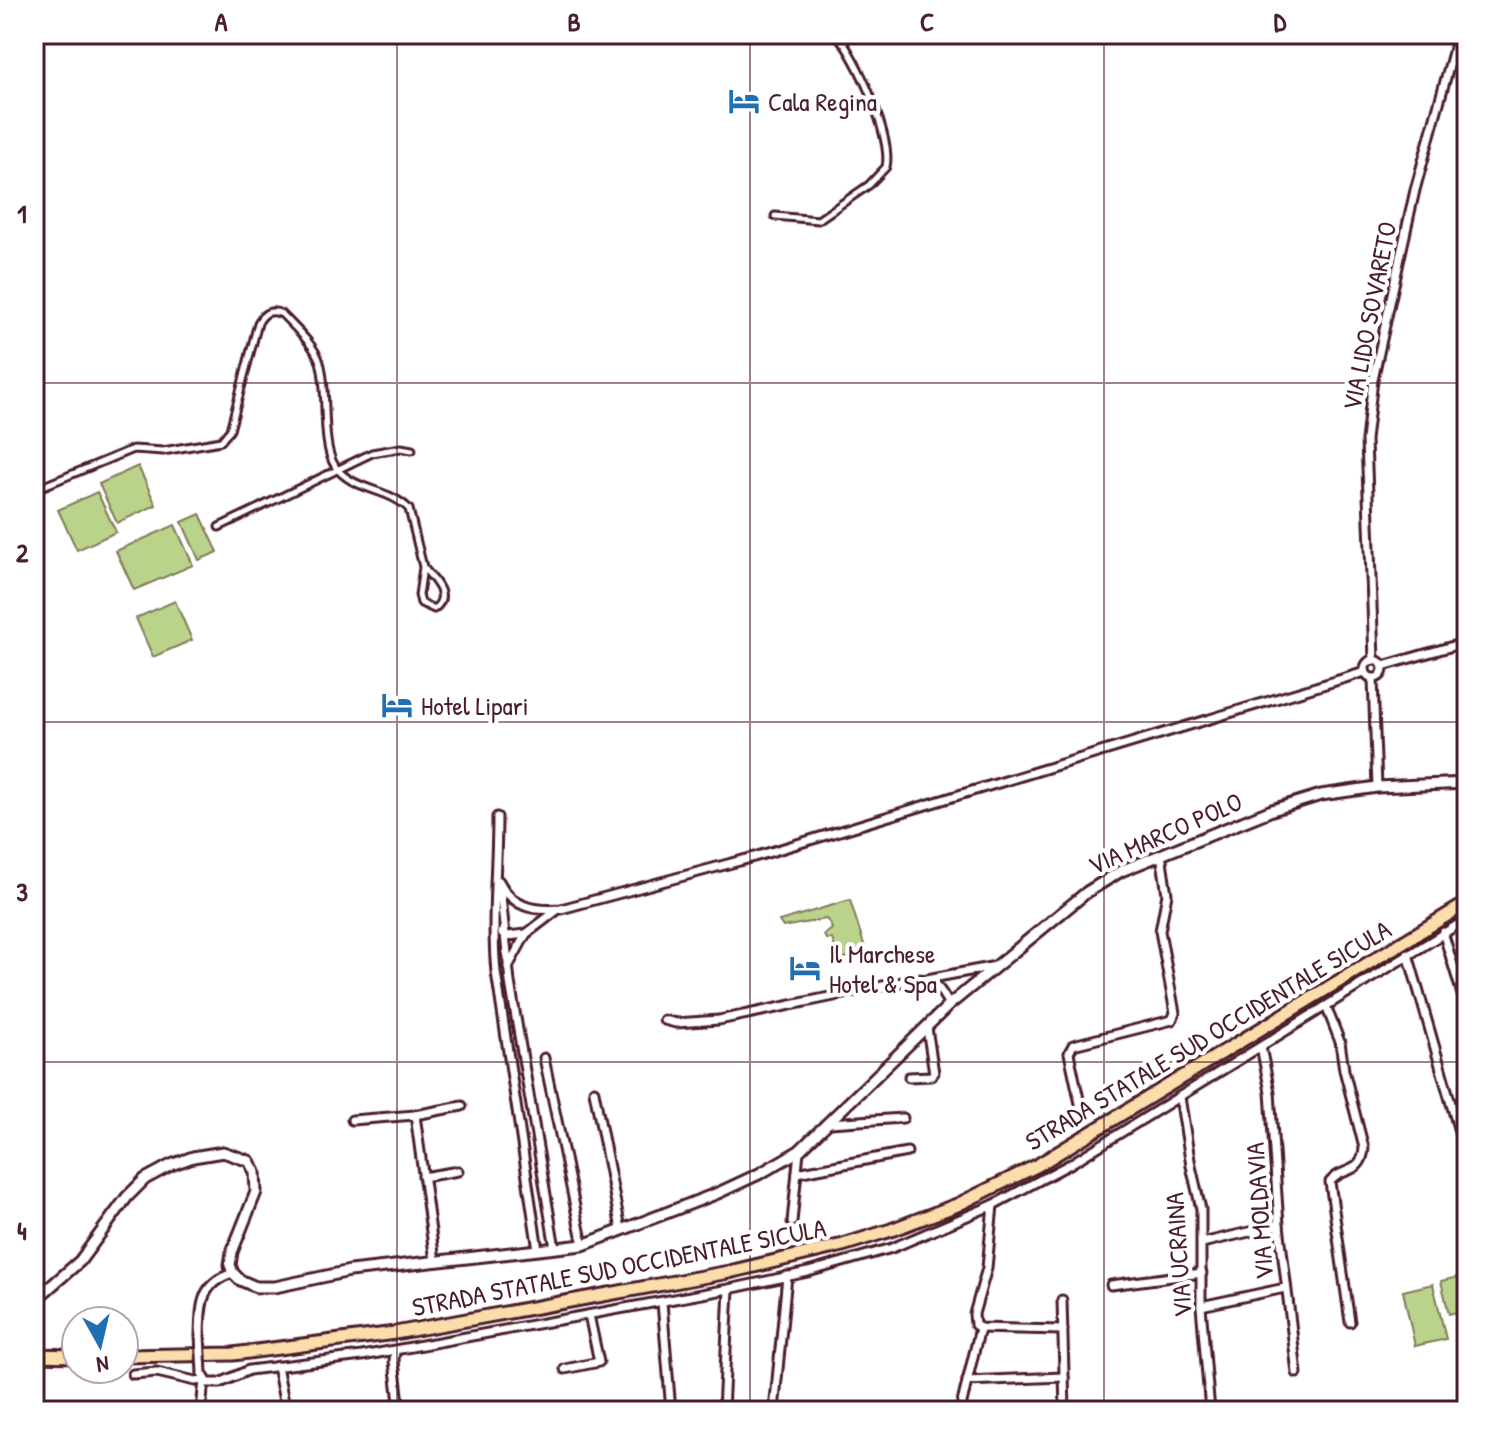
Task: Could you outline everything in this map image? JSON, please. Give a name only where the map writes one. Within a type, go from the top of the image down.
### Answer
[{"type":"main road","name":"STRADA STATALE SUD OCCIDENTALE SICULA","points":[[140,1356],[233,1354],[395,1333],[729,1272],[879,1234],[957,1205],[1038,1165],[1467,903]]},
{"type":"main road","points":[[34,1355],[60,1356]]},
{"type":"street","points":[[775,216],[818,220],[869,185],[886,167],[886,146],[876,115],[855,65],[836,34]]},
{"type":"street","name":"VIA LIDO SOVARETO","points":[[1374,660],[1366,440],[1373,380],[1415,190],[1458,34]]},
{"type":"street","points":[[34,490],[133,449],[163,451],[221,441],[230,430],[258,323],[270,311],[282,314],[316,354],[323,376],[329,448],[337,469],[348,479],[395,499],[409,509],[423,567],[419,595],[421,603],[434,609],[443,597],[423,567]]},
{"type":"street","points":[[219,527],[337,469],[386,449],[412,450]]},
{"type":"street","points":[[1365,672],[1366,663],[1374,660],[1383,666],[1467,642]]},
{"type":"street","points":[[1373,679],[1381,675],[1383,666]]},
{"type":"street","points":[[1365,672],[1373,679],[1377,787]]},
{"type":"street","points":[[499,881],[519,905],[540,911],[561,909],[754,857],[1365,672]]},
{"type":"street","name":"VIA MARCO POLO","points":[[233,1273],[240,1280],[265,1288],[350,1271],[583,1245],[718,1193],[799,1151],[949,1005],[1105,880],[1161,854],[1292,803],[1321,795],[1377,787],[1467,783]]},
{"type":"street","points":[[497,817],[494,924],[497,985],[538,1250]]},
{"type":"street","points":[[1082,1113],[1069,1053],[1073,1045],[1172,1020],[1175,1013],[1160,931],[1167,894],[1161,854]]},
{"type":"street","points":[[497,864],[510,982],[555,1248]]},
{"type":"street","points":[[494,924],[502,911],[519,905]]},
{"type":"street","points":[[508,967],[526,934],[541,920],[561,909]]},
{"type":"street","points":[[203,1376],[208,1383],[220,1383],[249,1370],[395,1350],[662,1302],[787,1276],[892,1248],[993,1205],[1080,1158],[1467,919]]},
{"type":"street","points":[[494,924],[504,934],[526,934]]},
{"type":"street","points":[[1443,932],[1467,1011]]},
{"type":"street","points":[[1408,954],[1466,1156]]},
{"type":"street","points":[[664,1020],[676,1023],[719,1020],[901,981],[996,966]]},
{"type":"street","points":[[927,979],[936,985],[949,1005]]},
{"type":"street","points":[[1326,1006],[1340,1042],[1364,1148],[1362,1162],[1333,1177],[1330,1182],[1350,1322]]},
{"type":"street","points":[[909,1077],[931,1076],[934,1073],[927,1028]]},
{"type":"street","name":"VIA MOLDAVIA","points":[[1261,1047],[1270,1092],[1285,1288],[1297,1373]]},
{"type":"street","points":[[544,1058],[583,1245]]},
{"type":"street","points":[[594,1091],[621,1229]]},
{"type":"street","name":"VIA UCRAINA","points":[[1180,1097],[1201,1209],[1201,1306],[1210,1411]]},
{"type":"street","points":[[352,1120],[415,1115],[462,1106]]},
{"type":"street","points":[[415,1115],[435,1261]]},
{"type":"street","points":[[830,1123],[903,1118]]},
{"type":"street","points":[[792,1222],[799,1151]]},
{"type":"street","points":[[34,1301],[80,1261],[127,1197],[145,1179],[182,1161],[223,1152],[249,1161],[255,1172],[256,1192],[232,1252],[230,1265],[233,1273],[216,1280],[205,1296],[200,1335],[203,1376],[201,1411]]},
{"type":"street","points":[[797,1173],[907,1152]]},
{"type":"street","points":[[423,1177],[458,1171]]},
{"type":"street","points":[[993,1205],[987,1268],[974,1314],[975,1325],[980,1328],[1063,1330]]},
{"type":"street","points":[[1202,1243],[1279,1225]]},
{"type":"street","points":[[1111,1285],[1202,1273]]},
{"type":"street","points":[[774,1411],[787,1276]]},
{"type":"street","points":[[1201,1306],[1285,1288]]},
{"type":"street","points":[[723,1411],[729,1289]]},
{"type":"street","points":[[1062,1300],[1065,1411]]},
{"type":"street","points":[[662,1302],[671,1411]]},
{"type":"street","points":[[565,1369],[599,1362],[589,1315]]},
{"type":"street","points":[[960,1411],[980,1328]]},
{"type":"street","points":[[395,1350],[400,1411]]},
{"type":"street","points":[[277,1366],[286,1411]]},
{"type":"street","points":[[140,1373],[157,1372],[195,1381],[203,1376]]},
{"type":"street","points":[[967,1381],[1064,1377]]},
{"type":"green space","points":[[138,466],[156,505],[117,523],[99,484]]},
{"type":"green space","points":[[97,492],[116,532],[77,550],[58,510]]},
{"type":"green space","points":[[200,514],[218,552],[199,560],[182,522]]},
{"type":"green space","points":[[175,525],[193,565],[134,590],[116,551]]},
{"type":"green space","points":[[175,601],[192,640],[153,657],[136,618]]},
{"type":"green space","points":[[850,900],[866,951],[839,960],[832,939],[826,939],[824,935],[832,929],[826,919],[783,927],[779,921]]},
{"type":"green space","points":[[1467,1275],[1467,1309],[1449,1314],[1441,1281]]},
{"type":"green space","points":[[1433,1284],[1446,1339],[1415,1346],[1403,1291]]},
{"type":"place","name":"Cala Regina","points":[[744,101]]},
{"type":"place","name":"Hotel Lipari","points":[[397,705]]},
{"type":"place","name":"Il Marchese Hotel & Spa","points":[[805,968]]}]
